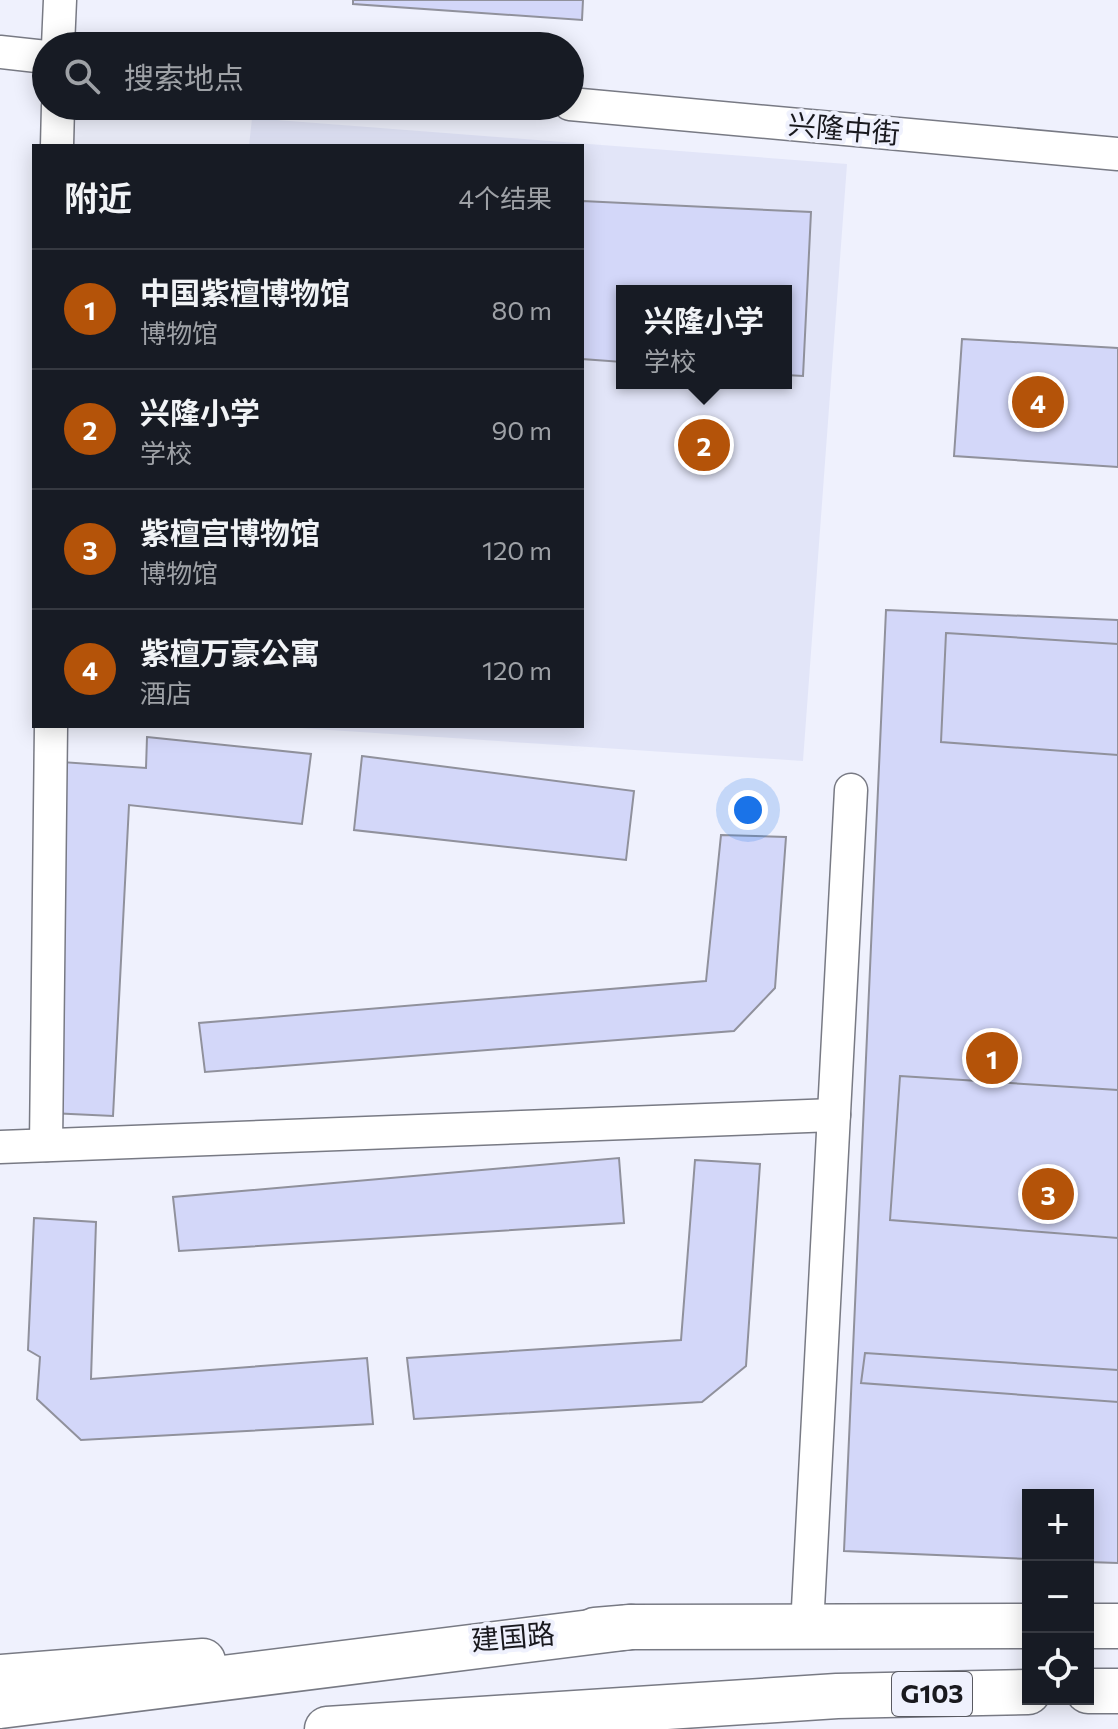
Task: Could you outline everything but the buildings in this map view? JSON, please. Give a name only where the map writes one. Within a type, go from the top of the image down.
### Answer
[{"type":"main road","name":"建国路","points":[[0,1677],[631,1627],[1022,1626]]},
{"type":"main road","points":[[1094,1626],[1118,1626]]},
{"type":"main road","points":[[0,1706],[631,1627]]},
{"type":"main road","points":[[1094,1691],[1118,1691]]},
{"type":"main road","name":"G103","points":[[327,1729],[837,1696],[1022,1692]]},
{"type":"street","points":[[59,32],[60,0]]},
{"type":"street","points":[[0,52],[32,55]]},
{"type":"street","name":"兴隆中街","points":[[584,105],[1118,154]]},
{"type":"street","points":[[57,144],[58,120]]},
{"type":"street","points":[[46,1145],[51,728]]},
{"type":"street","points":[[807,1627],[851,790]]},
{"type":"street","points":[[0,1147],[834,1115]]},
{"type":"shaded area","points":[[252,120],[278,120],[847,164],[803,761],[299,728],[584,728],[584,144],[249,144]]},
{"type":"place","name":"紫檀万豪公寓","points":[[1038,402]]},
{"type":"place","name":"兴隆小学","points":[[704,445]]},
{"type":"place","name":"中国紫檀博物馆","points":[[992,1058]]},
{"type":"place","name":"紫檀宫博物馆","points":[[1048,1194]]}]
